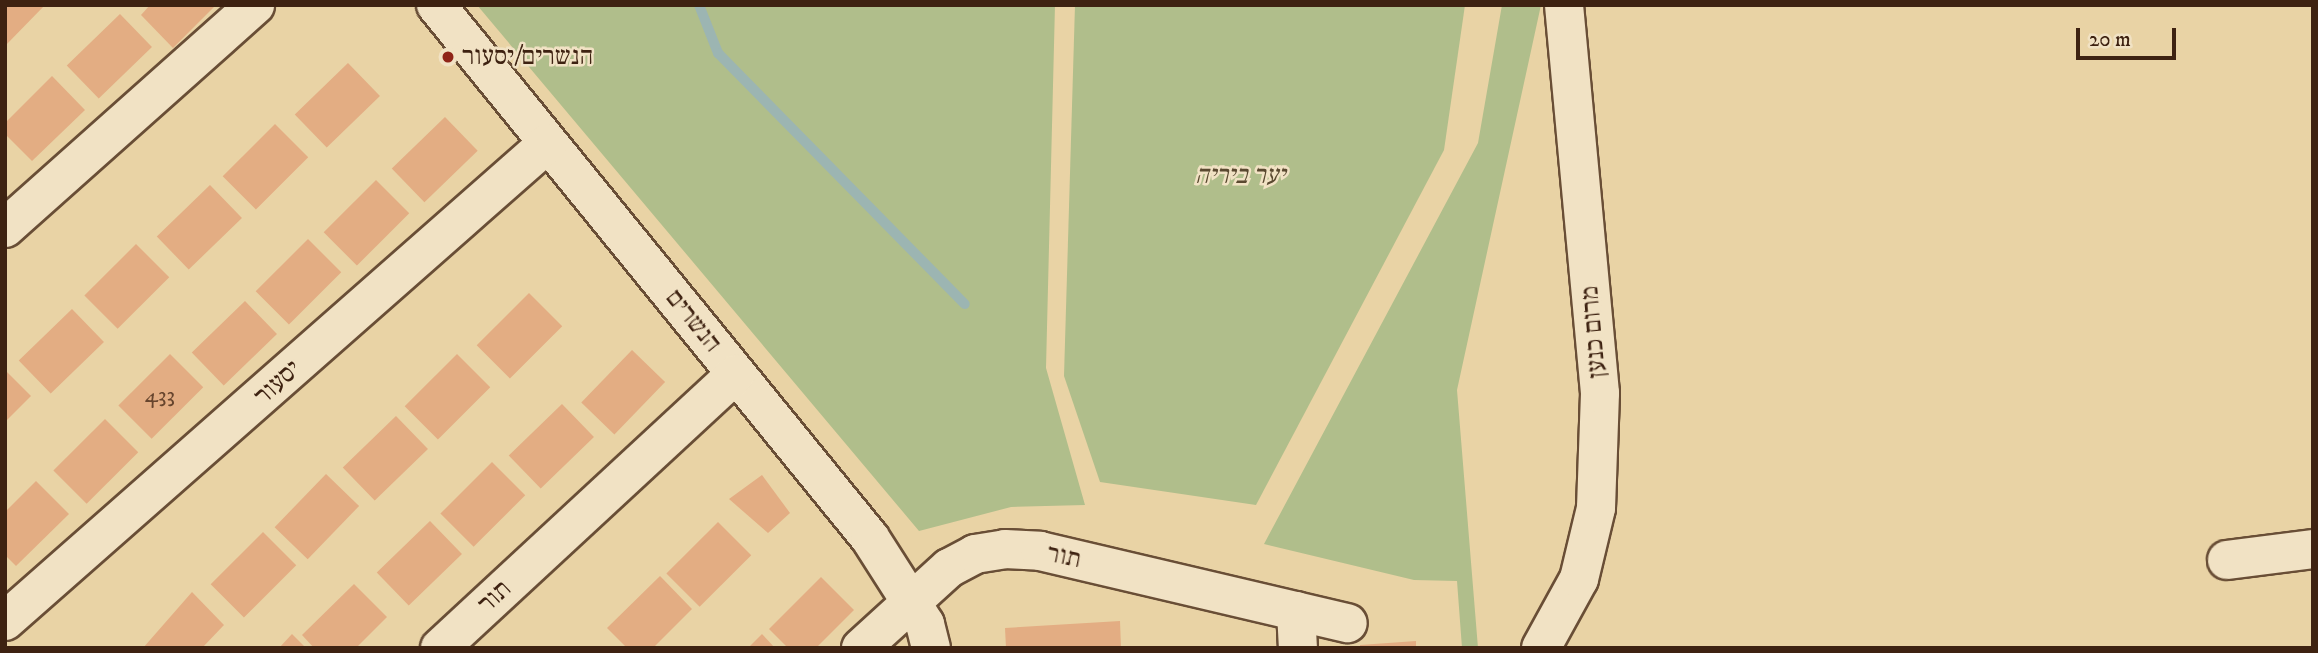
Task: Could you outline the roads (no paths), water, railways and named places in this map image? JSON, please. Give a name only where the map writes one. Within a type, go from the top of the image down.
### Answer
[{"type":"street","points":[[5,228],[255,5]]},
{"type":"street","name":"הנשרים","points":[[436,5],[870,538],[911,600],[931,648]]},
{"type":"street","name":"מרום כנען","points":[[1541,648],[1579,579],[1596,495],[1600,393],[1564,5]]},
{"type":"street","name":"יסעור","points":[[5,621],[548,144]]},
{"type":"street","name":"תור","points":[[440,648],[736,374]]},
{"type":"street","name":"תור","points":[[861,648],[949,568],[975,554],[1005,549],[1040,551],[1297,629],[1348,623]]},
{"type":"street","points":[[2227,560],[2313,549]]},
{"type":"waterway","points":[[699,5],[718,53],[965,304]]},
{"type":"place","name":"הנשרים/יסעור","points":[[448,57]]},
{"type":"park label","name":"יער ביריה","points":[[1240,176]]}]
